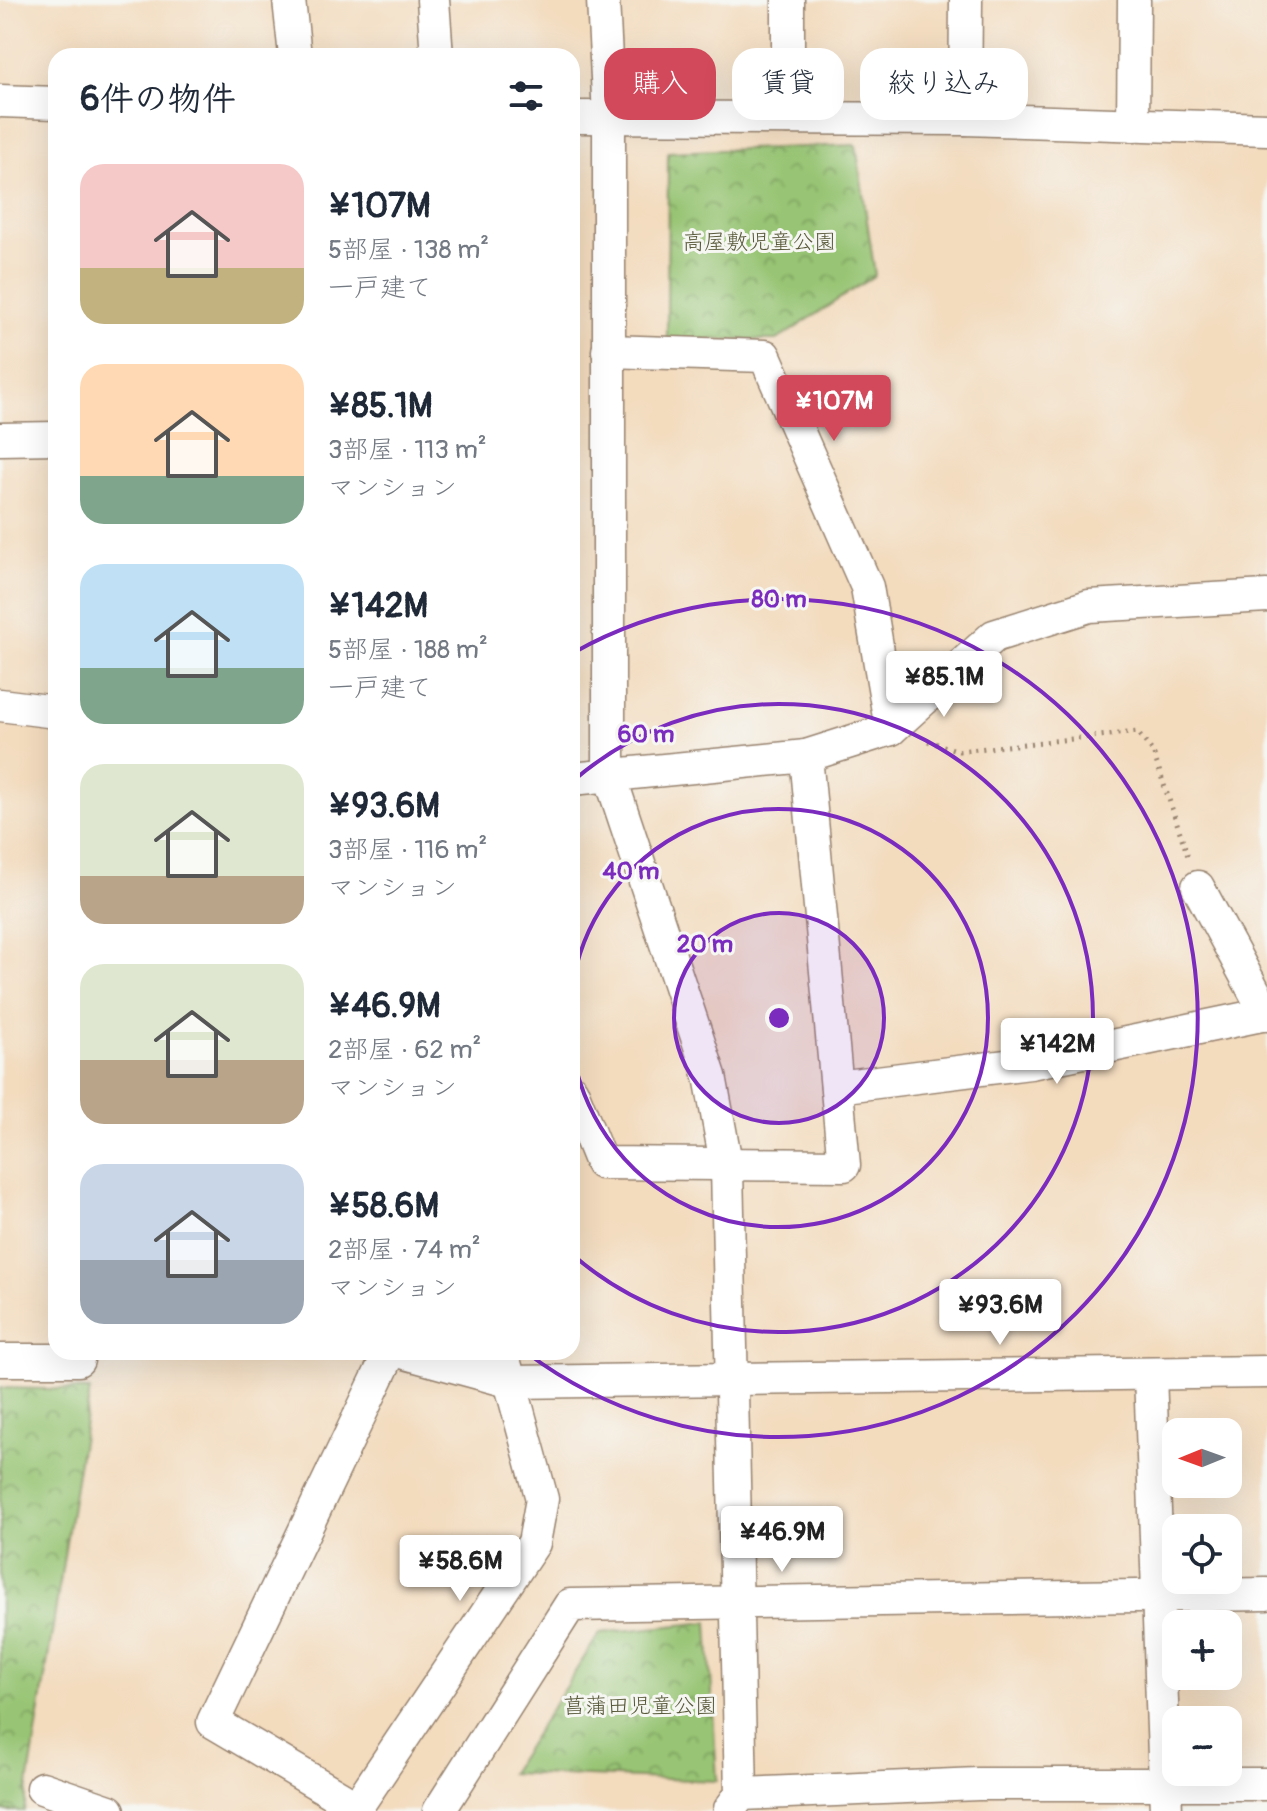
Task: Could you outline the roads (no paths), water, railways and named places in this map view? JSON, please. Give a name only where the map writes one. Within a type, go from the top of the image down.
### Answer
[{"type":"street","points":[[289,0],[294,48]]},
{"type":"street","points":[[433,0],[436,48]]},
{"type":"street","points":[[603,0],[605,48]]},
{"type":"street","points":[[788,0],[788,48]]},
{"type":"street","points":[[966,0],[966,48]]},
{"type":"street","points":[[1133,125],[1134,0]]},
{"type":"street","points":[[0,101],[48,103]]},
{"type":"street","points":[[580,117],[604,117]]},
{"type":"street","points":[[609,120],[609,773],[710,1076],[726,1162],[734,1377],[735,1803],[978,1784],[1166,1799],[1267,1784]]},
{"type":"street","points":[[993,120],[1267,129]]},
{"type":"street","points":[[608,351],[765,356],[867,587],[891,729]]},
{"type":"street","points":[[0,439],[48,438]]},
{"type":"street","points":[[580,778],[806,756],[891,729],[994,636],[1089,606],[1267,596]]},
{"type":"street","points":[[0,705],[48,711]]},
{"type":"street","points":[[580,1111],[601,1163],[844,1165],[806,756]]},
{"type":"street","points":[[837,1087],[1030,1063],[1267,1015],[1198,887]]},
{"type":"street","points":[[0,1360],[78,1360]]},
{"type":"street","points":[[386,1360],[213,1722],[356,1809],[534,1543],[542,1499],[505,1360]]},
{"type":"street","points":[[431,1360],[512,1382],[1267,1372]]},
{"type":"street","points":[[1150,1374],[1166,1799]]},
{"type":"street","points":[[439,1811],[570,1605],[1267,1594]]},
{"type":"street","points":[[42,1788],[109,1811]]},
{"type":"park label","name":"高屋敷児童公園","points":[[759,241]]},
{"type":"park label","name":"菖蒲田児童公園","points":[[640,1705]]}]
